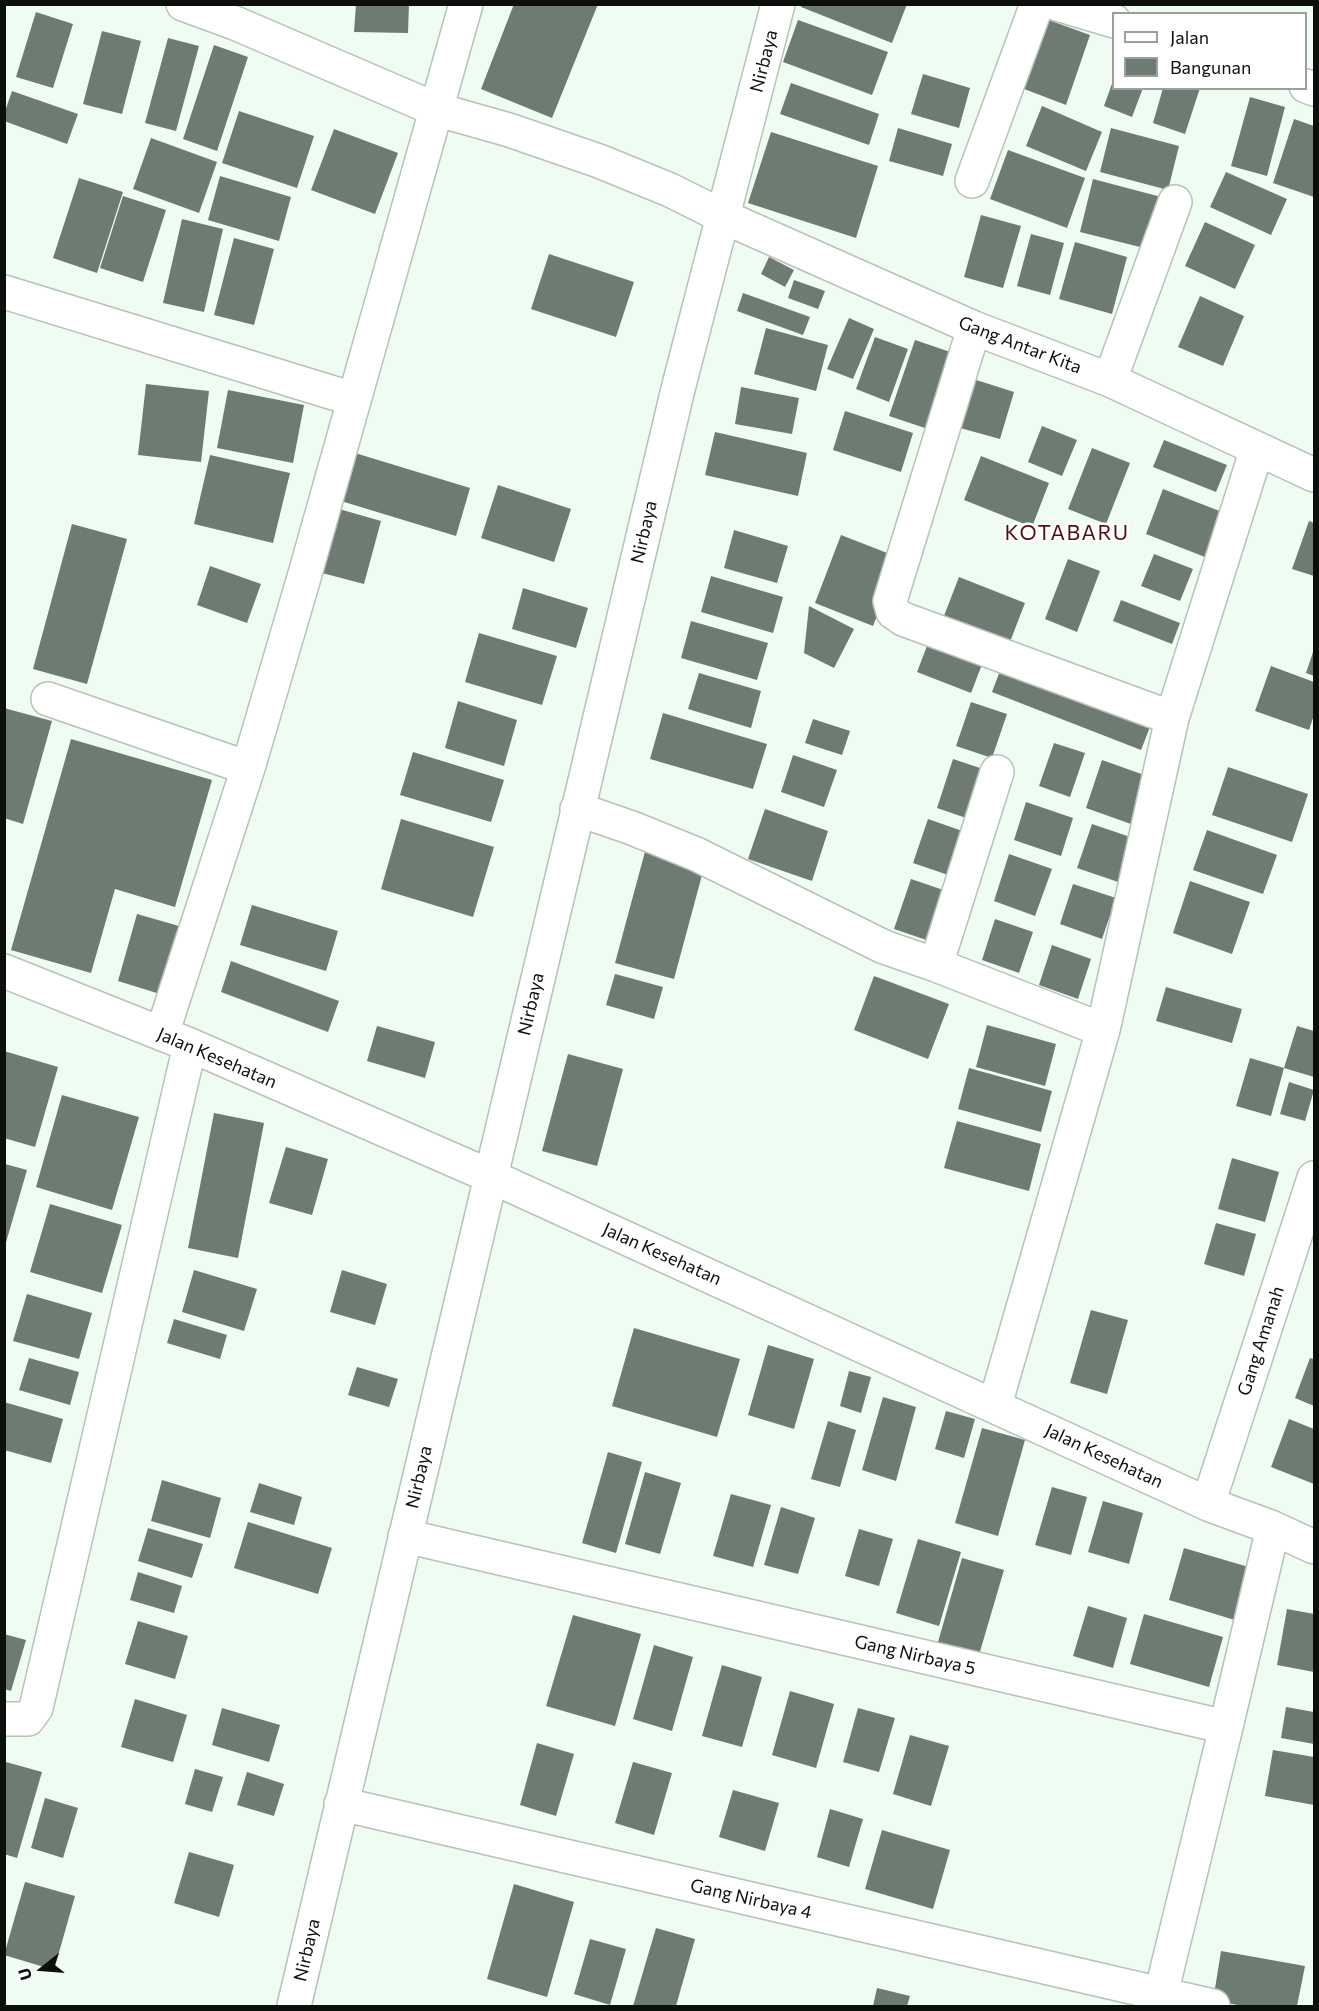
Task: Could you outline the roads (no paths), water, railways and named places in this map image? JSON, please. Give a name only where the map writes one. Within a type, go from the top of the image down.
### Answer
[{"type":"street","name":"Gang Antar Kita","points":[[183,4],[237,14],[435,109],[509,130],[599,160],[974,328],[1110,380],[1314,475]]},
{"type":"street","points":[[4,1719],[28,1719],[36,1708],[176,1039],[248,768],[466,4]]},
{"type":"street","name":"Nirbaya","points":[[294,2007],[678,389],[778,4]]},
{"type":"street","points":[[972,181],[1037,4]]},
{"type":"street","points":[[1057,4],[1112,21]]},
{"type":"street","points":[[1110,380],[1175,202]]},
{"type":"street","points":[[4,292],[353,399]]},
{"type":"street","points":[[974,328],[890,601],[893,612],[903,619],[1172,718]]},
{"type":"street","points":[[995,1405],[1103,1030],[1172,718],[1257,449]]},
{"type":"street","points":[[48,699],[248,768]]},
{"type":"street","points":[[936,965],[997,772]]},
{"type":"street","points":[[578,809],[696,854],[884,947],[1103,1030]]},
{"type":"street","name":"Jalan Kesehatan","points":[[4,971],[176,1039],[490,1176],[1208,1504],[1273,1528],[1314,1547]]},
{"type":"street","name":"Gang Amanah","points":[[1208,1504],[1314,1178]]},
{"type":"street","points":[[1161,1994],[1273,1528]]},
{"type":"street","name":"Gang Nirbaya 5","points":[[405,1536],[1226,1727]]},
{"type":"street","name":"Gang Nirbaya 4","points":[[341,1804],[1214,2007]]},
{"type":"district","name":"KOTABARU","points":[[1067,533]]}]
